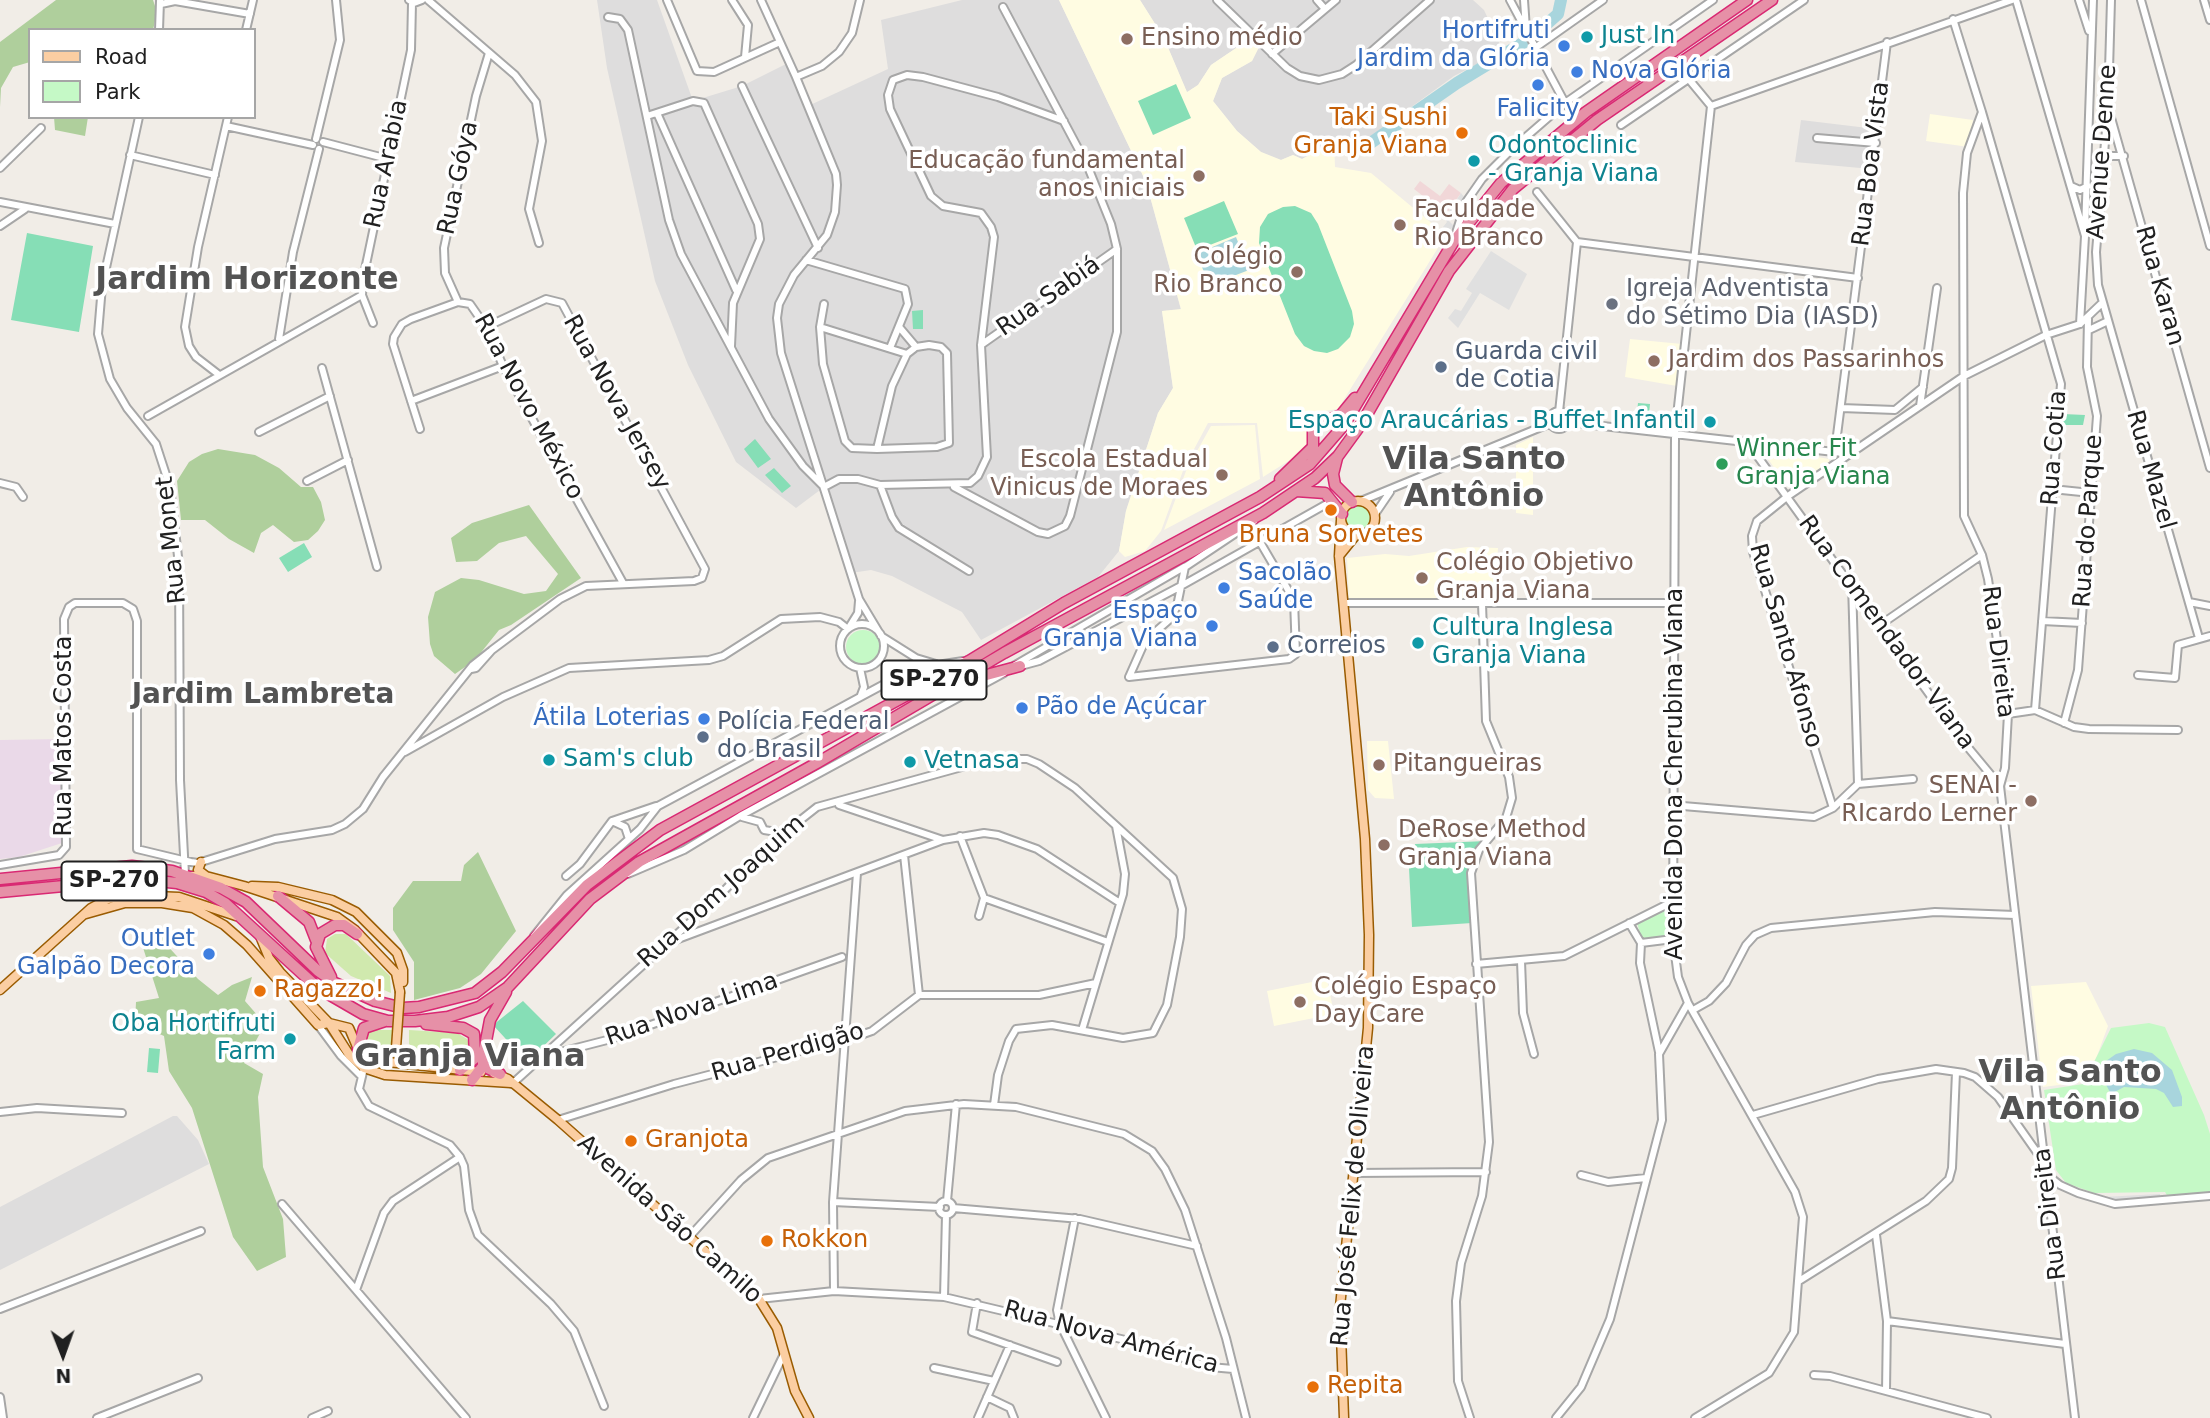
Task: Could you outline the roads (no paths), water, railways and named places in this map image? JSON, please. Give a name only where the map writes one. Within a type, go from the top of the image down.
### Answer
[{"type":"highway","name":"SP-270","points":[[0,879],[145,866],[188,875],[246,902],[318,971],[335,983],[389,1005],[437,1005],[467,996],[488,984],[534,936],[616,860],[660,830],[969,661],[1064,603],[1260,497],[1322,452],[1344,425],[1454,241],[1502,183],[1529,157],[1611,93],[1747,0]]},
{"type":"highway","name":"SP-270","points":[[0,892],[128,880],[162,880],[206,892],[225,903],[318,988],[363,1014],[388,1021],[415,1021],[464,1013],[492,999],[508,987],[590,899],[614,879],[697,828],[817,763],[1149,572],[1263,513],[1295,491],[1338,456],[1362,423],[1449,271],[1500,204],[1539,166],[1597,120],[1772,0]]},
{"type":"highway","points":[[1326,421],[1342,415],[1371,379]]},
{"type":"highway","points":[[1260,497],[1310,452],[1314,443],[1313,430]]},
{"type":"highway","points":[[1338,456],[1333,474],[1335,485],[1356,501]]},
{"type":"highway","points":[[1295,491],[1320,491],[1333,501],[1341,517]]},
{"type":"highway","points":[[954,684],[1016,666]]},
{"type":"highway","points":[[278,896],[309,922],[321,962],[335,983]]},
{"type":"highway","points":[[316,941],[326,928],[335,925],[344,925],[356,934]]},
{"type":"highway","points":[[500,1074],[478,1073],[487,1030],[508,987]]},
{"type":"highway","points":[[358,1049],[364,1028],[388,1021]]},
{"type":"highway","points":[[415,1021],[463,1028],[474,1034],[475,1058],[460,1070]]},
{"type":"main road","points":[[1339,556],[1356,535],[1371,530],[1375,514],[1370,505],[1356,501],[1341,517],[1346,530],[1356,535]]},
{"type":"main road","name":"Rua José Felix de Oliveira","points":[[1341,517],[1339,556],[1365,839],[1369,935],[1368,1028],[1339,1320],[1344,1418]]},
{"type":"main road","points":[[201,862],[198,870],[206,876]]},
{"type":"main road","points":[[188,875],[206,876],[244,886],[337,917],[397,973],[400,990],[397,1053],[405,1070],[423,1078]]},
{"type":"main road","points":[[244,886],[291,890],[332,900],[356,912],[401,958],[404,976],[400,990]]},
{"type":"main road","points":[[0,990],[96,904],[108,899],[164,895],[204,903],[248,922]]},
{"type":"main road","points":[[86,914],[125,903],[145,902],[193,908],[210,916],[247,945],[318,1025],[329,1023],[349,1028],[358,1049],[369,1060],[379,1063],[397,1053]]},
{"type":"main road","points":[[260,934],[269,958],[329,1023],[363,1072],[423,1078],[478,1073]]},
{"type":"main road","points":[[397,1053],[410,1063],[478,1073],[512,1083]]},
{"type":"main road","points":[[397,1053],[410,1063]]},
{"type":"main road","name":"Avenida São Camilo","points":[[500,1074],[558,1120],[691,1235],[759,1299],[778,1328],[795,1391],[809,1418]]},
{"type":"street","points":[[246,28],[253,0]]},
{"type":"street","points":[[279,339],[340,40],[336,0]]},
{"type":"street","name":"Rua Arabia","points":[[373,323],[362,295],[366,259],[411,50],[410,1],[422,0]]},
{"type":"street","points":[[428,0],[526,87],[540,117],[542,141],[529,209],[530,221],[539,243]]},
{"type":"street","points":[[667,0],[696,71],[714,72],[780,42]]},
{"type":"street","points":[[732,0],[748,25],[746,57]]},
{"type":"street","points":[[761,0],[836,174],[835,212],[827,235],[794,275],[779,304],[779,339],[784,365],[859,599],[881,635],[884,647],[880,658],[872,666],[860,668],[847,662],[840,649],[843,635],[858,614],[859,599]]},
{"type":"street","points":[[796,77],[822,66],[839,52],[852,33],[860,0]]},
{"type":"street","points":[[1217,0],[1272,54],[1300,76],[1310,80],[1331,79],[1379,48],[1430,0]]},
{"type":"street","points":[[1317,0],[1325,9]]},
{"type":"street","points":[[1272,54],[1336,0]]},
{"type":"street","points":[[1510,0],[1565,103]]},
{"type":"street","points":[[1524,0],[1527,31]]},
{"type":"street","points":[[1535,48],[1603,0]]},
{"type":"street","points":[[1454,241],[1457,222],[1482,179],[1565,103],[1713,0]]},
{"type":"street","points":[[1621,125],[1804,0]]},
{"type":"street","points":[[1672,69],[1688,77],[1711,106],[1952,19],[2014,0],[2085,236]]},
{"type":"street","points":[[2079,0],[2091,36]]},
{"type":"street","points":[[2080,324],[2088,186],[2093,0]]},
{"type":"street","name":"Avenue Denne","points":[[2102,303],[2096,269],[2101,160],[2108,105],[2111,0]]},
{"type":"street","points":[[2141,0],[2210,246]]},
{"type":"street","points":[[2204,0],[2210,20]]},
{"type":"street","points":[[159,28],[161,2],[175,1],[250,14]]},
{"type":"street","points":[[952,486],[1038,532],[1048,534],[1065,526],[1070,516],[1115,342],[1117,249],[1103,204],[1064,121],[1003,7]]},
{"type":"street","points":[[608,17],[620,19],[628,30],[676,243],[769,419],[803,466],[824,487]]},
{"type":"street","points":[[1952,19],[1982,112]]},
{"type":"street","name":"Rua Boa Vista","points":[[1831,467],[1876,144],[1887,42]]},
{"type":"street","name":"Rua Góya","points":[[458,302],[445,273],[444,248],[476,96],[489,53]]},
{"type":"street","points":[[824,487],[839,479],[858,479],[880,485],[952,486],[970,483],[978,476],[986,457],[981,345],[994,237],[991,227],[981,213],[943,206],[931,196],[890,108],[889,87],[899,76],[923,77],[998,97],[1064,121]]},
{"type":"street","points":[[742,86],[818,248]]},
{"type":"street","points":[[647,116],[693,101],[704,103],[760,229],[760,239],[736,290],[730,320],[731,347]]},
{"type":"street","name":"Rua Karan","points":[[2108,105],[2210,468]]},
{"type":"street","name":"Avenida Dona Cherubina Viana","points":[[1695,1418],[1769,1373],[1794,1332],[1803,1217],[1801,1206],[1753,1115],[1688,1003],[1678,977],[1673,939],[1671,806],[1675,434],[1711,106]]},
{"type":"street","name":"Rua Cotia","points":[[1982,112],[2061,384],[2035,710]]},
{"type":"street","name":"Rua Direita","points":[[1982,112],[1967,153],[1964,193],[1964,516],[1982,555],[1992,595],[2008,714],[2005,768],[2000,786],[2075,1418]]},
{"type":"street","points":[[657,113],[736,290]]},
{"type":"street","name":"Rua Monet","points":[[139,119],[102,286],[98,334],[110,379],[127,408],[156,444],[170,487],[179,565],[184,859],[188,875]]},
{"type":"street","points":[[218,374],[203,364],[189,346],[185,327],[198,247],[228,119]]},
{"type":"street","points":[[226,126],[388,159]]},
{"type":"street","points":[[0,168],[41,128]]},
{"type":"street","points":[[1817,138],[1876,144]]},
{"type":"street","points":[[131,155],[215,175]]},
{"type":"street","points":[[2101,160],[2108,156],[2124,156]]},
{"type":"street","points":[[2071,186],[2080,190],[2088,186]]},
{"type":"street","points":[[1537,192],[1577,242],[1858,278]]},
{"type":"street","points":[[0,202],[116,225]]},
{"type":"street","points":[[0,226],[25,209]]},
{"type":"street","points":[[1559,412],[1577,242]]},
{"type":"street","name":"Rua Sabiá","points":[[981,345],[1117,249]]},
{"type":"street","points":[[806,260],[905,289],[909,299],[890,348]]},
{"type":"street","points":[[1920,406],[1937,288]]},
{"type":"street","points":[[148,416],[279,339],[362,295]]},
{"type":"street","name":"Rua Nova Jersey","points":[[486,327],[546,299],[562,303],[703,563],[702,578],[694,581],[622,583]]},
{"type":"street","name":"Rua Novo México","points":[[411,401],[393,344],[397,330],[402,324],[458,302],[472,306],[486,327],[503,366],[622,583]]},
{"type":"street","name":"Rua Santo Afonso","points":[[1833,808],[1753,552],[1752,536],[1757,521],[1788,496],[1964,376],[2046,335],[2080,324],[2102,303]]},
{"type":"street","name":"Rua Mazel","points":[[2102,303],[2199,638]]},
{"type":"street","points":[[824,304],[820,327],[823,364],[845,441],[857,449],[877,449],[937,447],[949,443],[947,353],[937,345],[916,347],[907,354],[892,386],[877,449]]},
{"type":"street","name":"Rua do Parque","points":[[2064,723],[2078,670],[2097,416],[2087,367],[2088,319]]},
{"type":"street","points":[[281,321],[292,332]]},
{"type":"street","points":[[2089,330],[2108,321]]},
{"type":"street","points":[[820,327],[907,354]]},
{"type":"street","points":[[900,328],[916,347]]},
{"type":"street","points":[[203,364],[205,382]]},
{"type":"street","points":[[420,429],[411,401],[503,366]]},
{"type":"street","points":[[322,368],[377,567]]},
{"type":"street","points":[[1841,408],[1895,410],[1923,387]]},
{"type":"street","points":[[259,432],[330,396]]},
{"type":"street","points":[[1551,423],[1552,415],[1559,412],[1564,414],[1567,422]]},
{"type":"street","points":[[1551,423],[1559,429],[1567,422],[1852,454]]},
{"type":"street","points":[[1356,501],[1391,490],[1551,423]]},
{"type":"street","name":"Rua Comendador Viana","points":[[1748,443],[1973,755],[2000,786]]},
{"type":"street","points":[[307,481],[348,460]]},
{"type":"street","points":[[0,483],[16,487],[23,497]]},
{"type":"street","points":[[880,485],[891,517],[899,528],[969,570]]},
{"type":"street","points":[[2052,489],[2091,493]]},
{"type":"street","points":[[1375,514],[1391,490]]},
{"type":"street","points":[[1016,666],[1039,661],[1333,501]]},
{"type":"street","points":[[614,879],[684,850],[740,816],[1016,666],[1185,567],[1247,528],[1263,513]]},
{"type":"street","points":[[1185,567],[1174,612],[1145,641],[1129,677],[1289,659],[1296,654],[1293,600],[1260,542]]},
{"type":"street","points":[[1880,625],[1982,555]]},
{"type":"street","points":[[184,859],[201,862],[261,843],[325,832],[345,824],[363,809],[383,777],[471,669],[476,668],[492,650],[577,589],[622,583]]},
{"type":"street","points":[[1852,584],[1858,784]]},
{"type":"street","points":[[2189,602],[2210,606]]},
{"type":"street","name":"Rua Matos Costa","points":[[0,865],[59,855],[66,846],[64,619],[65,612],[75,603],[123,603],[128,605],[135,616],[136,846],[140,851],[184,859]]},
{"type":"street","points":[[1343,603],[1674,603]]},
{"type":"street","points":[[1470,1418],[1458,1381],[1456,1301],[1461,1263],[1478,1215],[1489,1142],[1472,865],[1479,850],[1506,818],[1512,798],[1509,777],[1486,721],[1482,603]]},
{"type":"street","points":[[405,753],[503,697],[569,668],[709,660],[723,656],[781,619],[820,617],[839,622],[848,629]]},
{"type":"street","points":[[2042,621],[2082,623]]},
{"type":"street","points":[[848,629],[861,625],[916,658],[937,664]]},
{"type":"street","points":[[2138,675],[2175,677],[2178,645],[2210,636]]},
{"type":"street","points":[[566,876],[580,864],[612,821],[658,806],[903,674],[937,664],[969,661]]},
{"type":"street","points":[[860,668],[864,687],[861,695]]},
{"type":"street","points":[[2008,714],[2035,710],[2064,723],[2089,729],[2178,730]]},
{"type":"street","name":"Rua Dom Joaquim","points":[[512,1083],[719,896],[765,848],[817,807],[837,804],[969,765],[997,759],[1027,759],[1040,764],[1075,788],[1173,878],[1182,909],[1180,937],[1167,1004],[1156,1030],[1142,1036],[1123,1038],[1052,1025],[1016,1029],[1009,1041],[998,1075],[994,1105]]},
{"type":"street","points":[[1671,806],[1814,817],[1833,808],[1858,784],[1913,779]]},
{"type":"street","points":[[837,804],[943,840]]},
{"type":"street","points":[[534,936],[567,895],[629,839],[658,806]]},
{"type":"street","points":[[759,807],[765,848]]},
{"type":"street","points":[[740,816],[760,822]]},
{"type":"street","points":[[612,821],[625,827],[629,839]]},
{"type":"street","points":[[1082,1030],[1120,903],[1125,874],[1116,826]]},
{"type":"street","points":[[764,830],[783,833]]},
{"type":"street","points":[[665,943],[943,840],[984,833],[1018,841],[1037,849],[1120,903]]},
{"type":"street","points":[[960,836],[984,898],[979,916]]},
{"type":"street","points":[[904,855],[919,995],[1039,995],[1096,983]]},
{"type":"street","points":[[834,1291],[833,1202],[857,873]]},
{"type":"street","points":[[984,898],[1108,942]]},
{"type":"street","points":[[1476,964],[1564,956],[1672,902]]},
{"type":"street","points":[[1693,1010],[1709,1001],[1726,984],[1746,946],[1755,935],[1771,928],[1936,912],[2015,915]]},
{"type":"street","points":[[1556,1418],[1581,1387],[1610,1319],[1662,1120],[1659,1054],[1640,963],[1641,943],[1629,923]]},
{"type":"street","points":[[1641,943],[1673,939]]},
{"type":"street","name":"Rua Nova Lima","points":[[539,1057],[611,1039],[842,957]]},
{"type":"street","points":[[1521,961],[1523,1013],[1534,1054]]},
{"type":"street","name":"Rua Perdigão","points":[[558,1120],[873,1031],[919,995]]},
{"type":"street","points":[[1659,1054],[1688,1003]]},
{"type":"street","points":[[318,1025],[341,1056],[363,1072],[360,1093],[369,1106],[450,1145],[460,1157],[464,1166],[469,1210],[478,1235],[551,1304],[574,1331],[604,1406]]},
{"type":"street","points":[[1753,1115],[1878,1079],[1936,1069],[1956,1072],[1975,1077],[1998,1097],[2045,1163]]},
{"type":"street","points":[[1799,1281],[1876,1235],[1926,1200],[1948,1179],[1953,1156],[1956,1072]]},
{"type":"street","points":[[940,1208],[947,1201],[956,1104]]},
{"type":"street","name":"Rua Nova América","points":[[691,1235],[755,1167],[768,1158],[905,1111],[956,1104],[994,1105],[1016,1107],[1097,1126],[1138,1141],[1152,1151],[1165,1169],[1185,1210],[1226,1338],[1233,1369],[1194,1363],[1138,1343],[944,1297],[834,1291],[759,1299]]},
{"type":"street","points":[[0,1112],[37,1108],[122,1113]]},
{"type":"street","points":[[356,1290],[384,1213],[393,1201],[411,1186],[460,1157]]},
{"type":"street","points":[[1353,1173],[1486,1172]]},
{"type":"street","points":[[2046,1174],[2078,1193],[2115,1204],[2210,1196]]},
{"type":"street","points":[[1581,1175],[1608,1182],[1630,1182],[1646,1178]]},
{"type":"street","points":[[1630,1182],[1642,1192]]},
{"type":"street","points":[[947,1201],[953,1208],[1074,1218],[1197,1246]]},
{"type":"street","points":[[833,1202],[940,1208],[946,1215],[944,1297]]},
{"type":"street","points":[[282,1204],[466,1418]]},
{"type":"street","points":[[946,1215],[953,1208]]},
{"type":"street","points":[[1074,1218],[1058,1298],[1060,1324],[1106,1418]]},
{"type":"street","points":[[0,1309],[201,1231]]},
{"type":"street","points":[[1876,1235],[1887,1321],[1886,1391]]},
{"type":"street","points":[[977,1303],[972,1332],[1057,1362]]},
{"type":"street","points":[[1887,1321],[2065,1344]]},
{"type":"street","points":[[978,1418],[1010,1345]]},
{"type":"street","points":[[753,1418],[785,1352]]},
{"type":"street","points":[[934,1368],[994,1381]]},
{"type":"street","points":[[1233,1369],[1246,1418]]},
{"type":"street","points":[[1814,1375],[1830,1376],[1987,1418]]},
{"type":"street","points":[[97,1418],[198,1378]]},
{"type":"street","points":[[0,1397],[3,1418]]},
{"type":"street","points":[[987,1397],[1010,1408],[1014,1418]]},
{"type":"street","points":[[312,1418],[328,1411]]},
{"type":"water","points":[[1236,237],[1249,270],[1210,285],[1196,254]]},
{"type":"water","points":[[2134,1049],[2152,1053],[2172,1070],[2182,1097],[2182,1106],[2173,1107],[2164,1093],[2156,1089],[2124,1087],[2111,1094],[2098,1070],[2099,1066],[2116,1054]]},
{"type":"waterway","points":[[1362,149],[1457,83],[1531,38],[1558,14],[1561,0]]},
{"type":"place","name":"Just In","points":[[1587,37]]},
{"type":"place","name":"Ensino médio","points":[[1127,39]]},
{"type":"place","name":"Hortifruti Jardim da Glória","points":[[1564,46]]},
{"type":"place","name":"Nova Glória","points":[[1577,72]]},
{"type":"place","name":"Falicity","points":[[1538,85]]},
{"type":"place","name":"Taki Sushi Granja Viana","points":[[1462,133]]},
{"type":"place","name":"Odontoclinic - Granja Viana","points":[[1474,161]]},
{"type":"place","name":"Educação fundamental anos iniciais","points":[[1199,176]]},
{"type":"place","name":"Faculdade Rio Branco","points":[[1400,225]]},
{"type":"place","name":"Colégio Rio Branco","points":[[1297,272]]},
{"type":"place","name":"Igreja Adventista do Sétimo Dia (IASD)","points":[[1612,304]]},
{"type":"place","name":"Jardim dos Passarinhos","points":[[1654,361]]},
{"type":"place","name":"Guarda civil de Cotia","points":[[1441,367]]},
{"type":"place","name":"Espaço Araucárias - Buffet Infantil","points":[[1710,422]]},
{"type":"place","name":"Winner Fit Granja Viana","points":[[1722,464]]},
{"type":"place","name":"Escola Estadual Vinicus de Moraes","points":[[1222,475]]},
{"type":"place","name":"Bruna Sorvetes","points":[[1331,510]]},
{"type":"place","name":"Colégio Objetivo Granja Viana","points":[[1422,578]]},
{"type":"place","name":"Sacolão Saúde","points":[[1224,588]]},
{"type":"place","name":"Espaço Granja Viana","points":[[1212,626]]},
{"type":"place","name":"Cultura Inglesa Granja Viana","points":[[1418,643]]},
{"type":"place","name":"Correios","points":[[1273,647]]},
{"type":"place","name":"Pão de Açúcar","points":[[1022,708]]},
{"type":"place","name":"Átila Loterias","points":[[704,719]]},
{"type":"place","name":"Polícia Federal do Brasil","points":[[703,737]]},
{"type":"place","name":"Sam's club","points":[[549,760]]},
{"type":"place","name":"Vetnasa","points":[[910,762]]},
{"type":"place","name":"Pitangueiras","points":[[1379,765]]},
{"type":"place","name":"SENAI - RIcardo Lerner","points":[[2031,801]]},
{"type":"place","name":"DeRose Method Granja Viana","points":[[1384,845]]},
{"type":"place","name":"Outlet Galpão Decora","points":[[209,954]]},
{"type":"place","name":"Ragazzo!","points":[[260,991]]},
{"type":"place","name":"Colégio Espaço Day Care","points":[[1300,1002]]},
{"type":"place","name":"Oba Hortifruti Farm","points":[[290,1039]]},
{"type":"place","name":"Granjota","points":[[631,1141]]},
{"type":"place","name":"Rokkon","points":[[767,1241]]},
{"type":"place","name":"Repita","points":[[1313,1387]]},
{"type":"district","name":"Jardim Horizonte","points":[[247,281]]},
{"type":"district","name":"Vila Santo Antônio","points":[[1474,480]]},
{"type":"district","name":"Jardim Lambreta","points":[[263,696]]},
{"type":"district","name":"Granja Viana","points":[[470,1058]]},
{"type":"district","name":"Vila Santo Antônio","points":[[2070,1092]]}]
